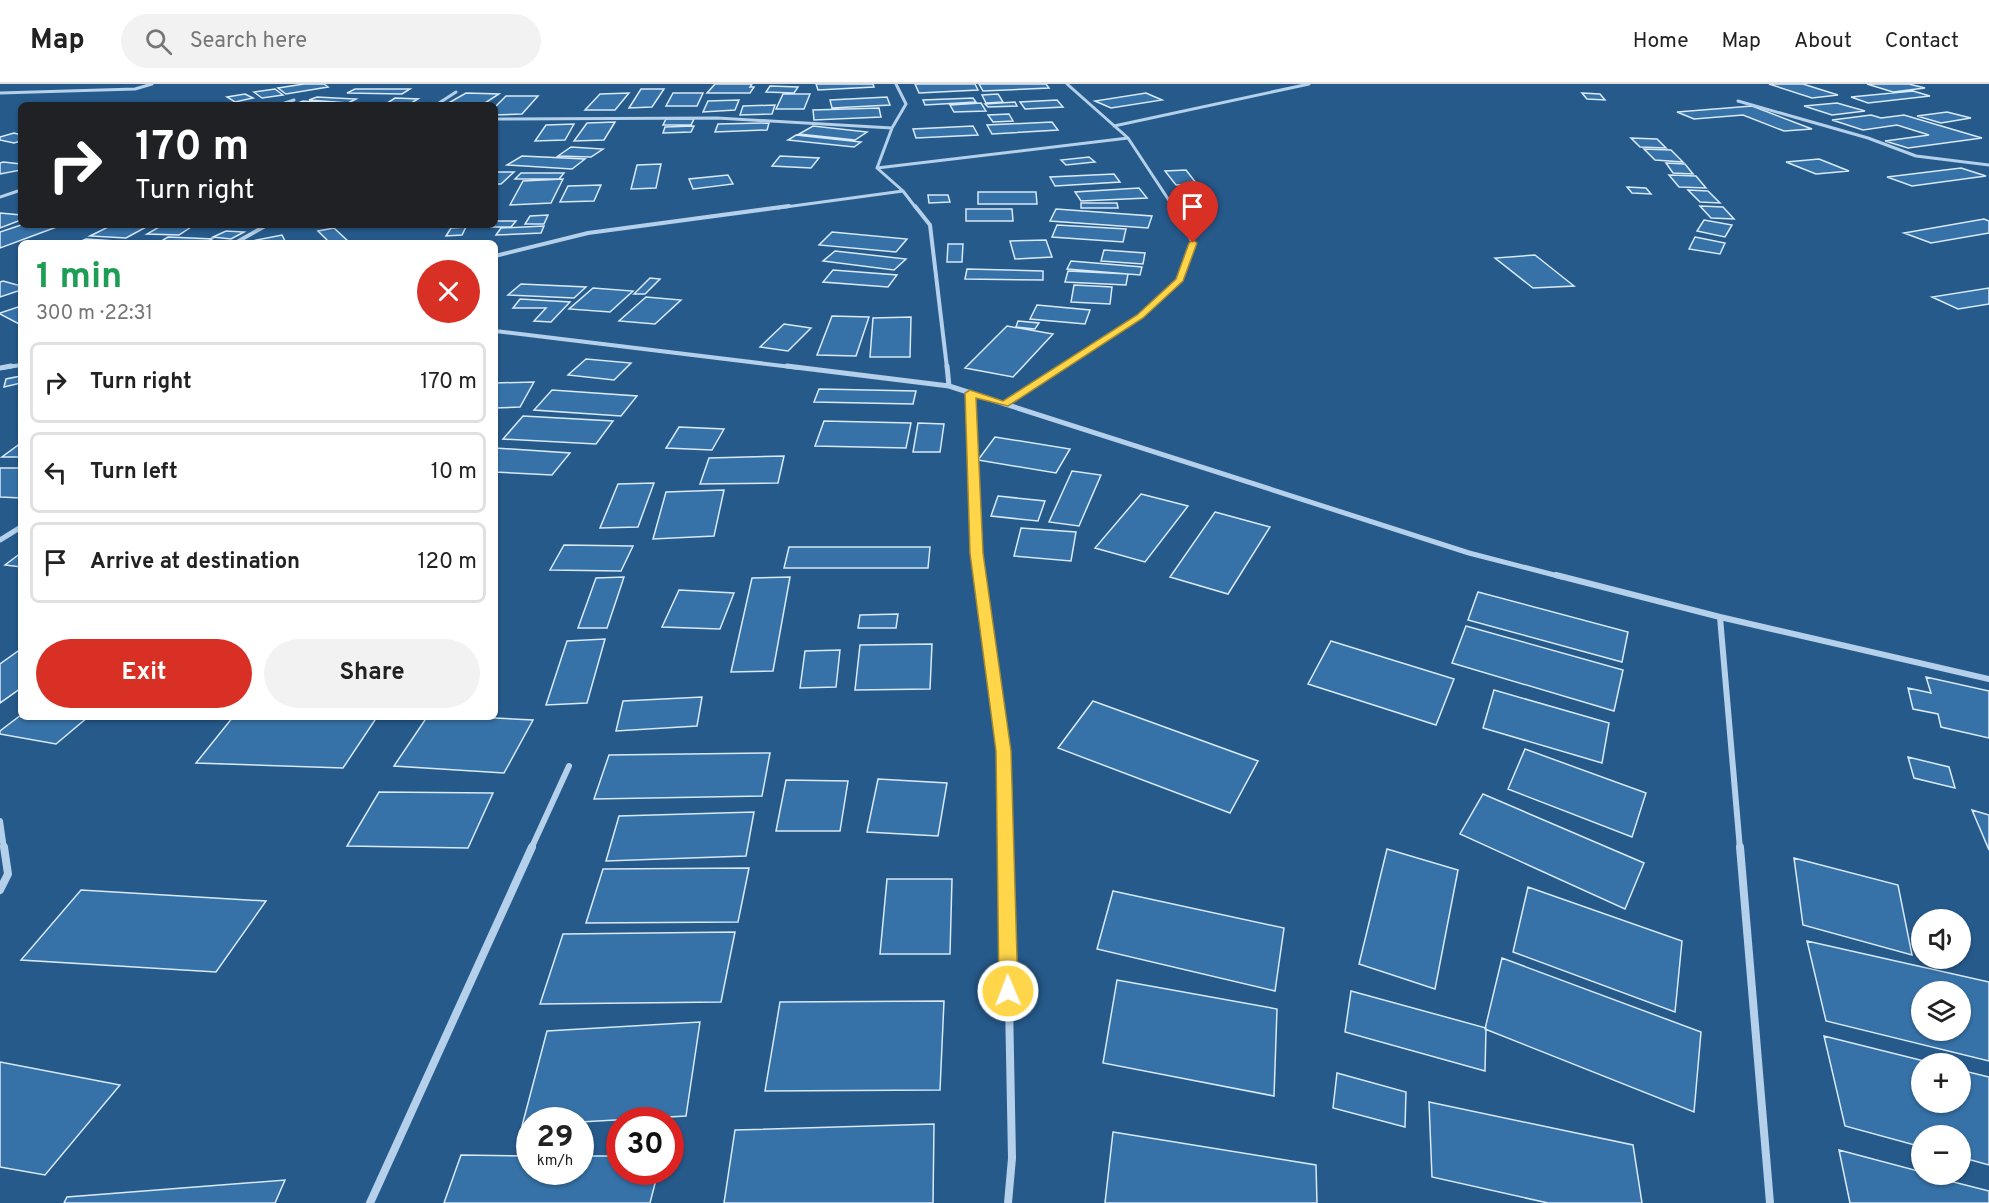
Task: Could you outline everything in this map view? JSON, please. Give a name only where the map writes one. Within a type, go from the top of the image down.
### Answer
[{"type":"street","points":[[0,93],[135,89],[152,84]]},
{"type":"street","points":[[877,168],[892,128],[906,104],[896,84]]},
{"type":"street","points":[[1005,404],[1140,316],[1180,280],[1193,243],[1171,201],[1128,138],[1067,84]]},
{"type":"street","points":[[1114,126],[1309,84]]},
{"type":"street","points":[[441,102],[456,92]]},
{"type":"street","points":[[288,102],[294,100]]},
{"type":"street","points":[[1738,101],[1868,138],[1916,156],[1989,165]]},
{"type":"street","points":[[498,119],[705,118],[892,128]]},
{"type":"street","points":[[877,168],[1128,138]]},
{"type":"street","points":[[877,168],[903,191],[930,225],[949,386]]},
{"type":"street","points":[[0,198],[18,191]]},
{"type":"street","points":[[498,255],[588,233],[903,191]]},
{"type":"street","points":[[240,240],[262,228]]},
{"type":"street","points":[[498,331],[949,386],[1468,553],[1720,617],[1989,679]]},
{"type":"street","points":[[0,368],[18,365]]},
{"type":"street","points":[[970,393],[977,553],[1004,751],[1012,1158],[1008,1203]]},
{"type":"street","points":[[0,540],[18,529]]},
{"type":"street","points":[[1720,617],[1770,1203]]},
{"type":"street","points":[[370,1203],[569,766]]},
{"type":"street","points":[[0,821],[8,874],[0,890]]},
{"type":"building","points":[[324,84],[328,87],[286,94],[278,88]]},
{"type":"building","points":[[715,84],[752,84],[750,87],[754,87],[750,93],[707,93]]},
{"type":"building","points":[[816,84],[873,84],[874,87],[818,90]]},
{"type":"building","points":[[915,84],[975,84],[978,90],[919,93]]},
{"type":"building","points":[[979,84],[1046,84],[1049,88],[983,91]]},
{"type":"building","points":[[1769,84],[1803,84],[1838,95],[1812,98]]},
{"type":"building","points":[[1867,84],[1909,84],[1925,88],[1893,92]]},
{"type":"building","points":[[770,86],[798,87],[794,93],[766,92]]},
{"type":"building","points":[[275,89],[283,95],[262,98],[254,92]]},
{"type":"building","points":[[355,89],[410,89],[402,94],[347,93]]},
{"type":"building","points":[[641,89],[664,89],[652,107],[629,108]]},
{"type":"building","points":[[1913,91],[1930,96],[1868,103],[1851,97]]},
{"type":"building","points":[[466,93],[499,94],[487,102],[450,102]]},
{"type":"building","points":[[629,93],[615,110],[585,110],[600,94]]},
{"type":"building","points":[[673,93],[703,93],[697,106],[666,106]]},
{"type":"building","points":[[1146,93],[1162,100],[1111,108],[1095,101]]},
{"type":"building","points":[[1582,93],[1600,94],[1605,100],[1587,99]]},
{"type":"building","points":[[245,94],[253,98],[235,102],[227,97]]},
{"type":"building","points":[[783,94],[810,94],[804,109],[776,109]]},
{"type":"building","points":[[998,94],[1003,102],[986,103],[982,95]]},
{"type":"building","points":[[506,96],[538,96],[522,114],[498,115],[498,104]]},
{"type":"building","points":[[317,97],[356,99],[350,102],[309,100]]},
{"type":"building","points":[[887,97],[890,105],[832,108],[830,100]]},
{"type":"building","points":[[395,98],[418,99],[413,102],[389,102]]},
{"type":"building","points":[[973,98],[976,102],[925,105],[923,100]]},
{"type":"building","points":[[739,100],[735,110],[703,112],[708,101]]},
{"type":"building","points":[[1057,100],[1063,107],[1025,109],[1020,102]]},
{"type":"building","points":[[1015,102],[1017,106],[988,107],[985,104]]},
{"type":"building","points":[[981,103],[986,111],[954,112],[950,105]]},
{"type":"building","points":[[1837,103],[1865,111],[1832,115],[1804,106]]},
{"type":"building","points":[[775,105],[772,114],[740,115],[743,106]]},
{"type":"building","points":[[1752,106],[1812,129],[1784,131],[1743,115],[1694,119],[1677,112]]},
{"type":"building","points":[[879,108],[881,117],[814,120],[813,110]]},
{"type":"building","points":[[1947,112],[1971,118],[1941,123],[1917,116]]},
{"type":"building","points":[[1009,114],[1013,121],[993,122],[988,115]]},
{"type":"building","points":[[1871,115],[1881,118],[1904,115],[1982,138],[1908,148],[1885,141],[1929,135],[1897,125],[1863,130],[1832,120]]},
{"type":"building","points":[[666,119],[694,119],[691,125],[663,125]]},
{"type":"building","points":[[615,122],[604,140],[574,141],[587,123]]},
{"type":"building","points":[[1052,122],[1058,130],[992,134],[987,125]]},
{"type":"building","points":[[769,123],[767,130],[715,132],[718,124]]},
{"type":"building","points":[[574,124],[565,140],[535,141],[546,125]]},
{"type":"building","points":[[694,126],[691,132],[663,133],[665,127]]},
{"type":"building","points":[[813,126],[867,132],[855,140],[799,134]]},
{"type":"building","points":[[973,126],[978,135],[916,138],[913,129]]},
{"type":"building","points":[[14,133],[18,134],[18,142],[0,140],[0,137]]},
{"type":"building","points":[[796,135],[861,142],[854,147],[788,140]]},
{"type":"building","points":[[1631,138],[1657,139],[1666,148],[1640,147]]},
{"type":"building","points":[[571,147],[603,149],[591,157],[558,156]]},
{"type":"building","points":[[1644,149],[1671,150],[1683,162],[1655,160]]},
{"type":"building","points":[[522,156],[585,159],[572,169],[507,165]]},
{"type":"building","points":[[780,156],[819,158],[811,168],[772,166]]},
{"type":"building","points":[[1089,157],[1095,162],[1066,165],[1061,160]]},
{"type":"building","points":[[1819,159],[1849,171],[1816,174],[1786,162]]},
{"type":"building","points":[[0,163],[18,164],[18,171],[0,174]]},
{"type":"building","points":[[1666,163],[1685,164],[1693,174],[1673,173]]},
{"type":"building","points":[[661,164],[656,188],[631,189],[637,165]]},
{"type":"building","points":[[1961,168],[1986,176],[1912,186],[1887,177]]},
{"type":"building","points":[[1186,170],[1197,184],[1176,185],[1165,171]]},
{"type":"building","points":[[498,172],[514,172],[498,184]]},
{"type":"building","points":[[521,173],[564,173],[559,179],[515,179]]},
{"type":"building","points":[[1114,174],[1120,182],[1055,186],[1050,177]]},
{"type":"building","points":[[728,175],[733,184],[693,189],[689,179]]},
{"type":"building","points":[[1669,175],[1696,176],[1706,188],[1679,187]]},
{"type":"building","points":[[563,179],[551,203],[510,205],[523,181]]},
{"type":"building","points":[[601,185],[594,201],[560,202],[568,186]]},
{"type":"building","points":[[1627,187],[1646,188],[1651,194],[1632,193]]},
{"type":"building","points":[[1139,188],[1147,198],[1081,201],[1075,192]]},
{"type":"building","points":[[1688,190],[1708,191],[1720,203],[1700,202]]},
{"type":"building","points":[[1185,191],[1203,191],[1210,207],[1192,208]]},
{"type":"building","points":[[978,192],[1036,192],[1037,204],[978,204]]},
{"type":"building","points":[[928,195],[948,195],[950,202],[929,203]]},
{"type":"building","points":[[1081,203],[1117,203],[1118,208],[1081,208]]},
{"type":"building","points":[[1700,206],[1723,207],[1734,219],[1711,218]]},
{"type":"building","points":[[966,209],[1012,209],[1013,221],[966,221]]},
{"type":"building","points":[[1056,209],[1152,216],[1148,228],[1050,221]]},
{"type":"building","points":[[0,213],[18,215],[18,221],[0,228]]},
{"type":"building","points":[[548,215],[544,224],[525,224],[530,216]]},
{"type":"building","points":[[1984,219],[1989,221],[1989,233],[1931,243],[1904,233]]},
{"type":"building","points":[[1704,220],[1732,225],[1725,237],[1697,231]]},
{"type":"building","points":[[498,221],[516,221],[511,227],[498,227]]},
{"type":"building","points":[[1057,225],[1126,229],[1123,242],[1052,237]]},
{"type":"building","points":[[18,226],[18,228],[54,228],[0,248],[0,232]]},
{"type":"building","points":[[544,226],[541,233],[496,235],[501,228]]},
{"type":"building","points":[[106,228],[144,228],[126,238],[90,236]]},
{"type":"building","points":[[157,228],[190,228],[179,235],[147,234]]},
{"type":"building","points":[[334,228],[347,240],[327,240],[318,231]]},
{"type":"building","points":[[451,228],[466,228],[462,235],[446,236]]},
{"type":"building","points":[[226,231],[244,232],[231,239],[213,237]]},
{"type":"building","points":[[832,232],[907,239],[896,252],[819,245]]},
{"type":"building","points":[[282,235],[284,240],[257,240]]},
{"type":"building","points":[[168,237],[212,239],[210,240],[163,240]]},
{"type":"building","points":[[1695,237],[1725,243],[1720,254],[1689,249]]},
{"type":"building","points":[[1046,240],[1052,257],[1015,259],[1010,241]]},
{"type":"building","points":[[948,244],[963,244],[962,262],[947,262]]},
{"type":"building","points":[[1104,250],[1145,253],[1143,264],[1101,261]]},
{"type":"building","points":[[835,251],[906,259],[894,270],[823,261]]},
{"type":"building","points":[[1535,255],[1574,286],[1533,288],[1495,258]]},
{"type":"building","points":[[1071,261],[1142,267],[1140,275],[1067,269]]},
{"type":"building","points":[[967,269],[1043,271],[1043,280],[965,279]]},
{"type":"building","points":[[833,270],[897,275],[888,287],[823,282]]},
{"type":"building","points":[[1068,271],[1128,274],[1126,285],[1065,282]]},
{"type":"building","points":[[650,278],[660,279],[645,294],[634,294]]},
{"type":"building","points":[[0,282],[18,285],[18,291],[0,297]]},
{"type":"building","points":[[521,284],[586,287],[574,298],[508,295]]},
{"type":"building","points":[[1074,285],[1112,287],[1110,304],[1071,302]]},
{"type":"building","points":[[593,288],[633,291],[610,312],[569,309]]},
{"type":"building","points":[[1989,288],[1989,304],[1958,309],[1932,297]]},
{"type":"building","points":[[646,297],[681,300],[655,324],[619,321]]},
{"type":"building","points":[[520,299],[570,302],[551,322],[534,321],[546,308],[513,308]]},
{"type":"building","points":[[1037,305],[1090,310],[1085,324],[1030,319]]},
{"type":"building","points":[[18,307],[18,323],[0,314]]},
{"type":"building","points":[[832,316],[869,317],[856,356],[817,355]]},
{"type":"building","points":[[911,317],[910,357],[870,357],[873,318]]},
{"type":"building","points":[[1018,321],[1039,323],[1035,329],[1016,327]]},
{"type":"building","points":[[784,324],[811,328],[788,351],[760,347]]},
{"type":"building","points":[[1007,326],[1053,334],[1013,377],[965,368]]},
{"type":"building","points":[[586,359],[631,363],[614,380],[568,375]]},
{"type":"building","points":[[18,377],[18,384],[4,387],[6,379]]},
{"type":"building","points":[[534,382],[520,407],[498,408],[498,383]]},
{"type":"building","points":[[819,389],[916,391],[913,404],[814,402]]},
{"type":"building","points":[[552,390],[637,396],[621,416],[534,410]]},
{"type":"building","points":[[523,416],[613,421],[596,444],[503,439]]},
{"type":"building","points":[[824,421],[911,423],[906,448],[815,446]]},
{"type":"building","points":[[918,423],[944,424],[940,452],[913,452]]},
{"type":"building","points":[[679,427],[724,429],[712,450],[666,448]]},
{"type":"building","points":[[995,437],[1070,449],[1056,473],[978,460]]},
{"type":"building","points":[[18,445],[18,457],[2,457]]},
{"type":"building","points":[[498,448],[570,453],[552,475],[498,472]]},
{"type":"building","points":[[784,456],[778,483],[700,484],[709,458]]},
{"type":"building","points":[[0,468],[18,468],[18,498],[0,497]]},
{"type":"building","points":[[1072,471],[1101,475],[1079,526],[1049,522]]},
{"type":"building","points":[[654,483],[638,527],[600,528],[618,484]]},
{"type":"building","points":[[724,490],[714,536],[653,539],[666,492]]},
{"type":"building","points":[[1141,494],[1188,506],[1145,562],[1095,548]]},
{"type":"building","points":[[998,496],[1045,501],[1038,521],[991,516]]},
{"type":"building","points":[[1215,512],[1270,527],[1228,594],[1170,577]]},
{"type":"building","points":[[1021,528],[1076,532],[1071,561],[1014,556]]},
{"type":"building","points":[[564,545],[633,546],[621,571],[550,570]]},
{"type":"building","points":[[789,547],[930,547],[928,568],[784,568]]},
{"type":"building","points":[[18,555],[18,567],[5,565]]},
{"type":"building","points":[[624,577],[607,628],[578,628],[596,578]]},
{"type":"building","points":[[790,577],[773,671],[731,672],[752,578]]},
{"type":"building","points":[[679,590],[734,593],[720,629],[662,627]]},
{"type":"building","points":[[1478,592],[1628,632],[1622,662],[1468,620]]},
{"type":"building","points":[[898,614],[896,628],[858,628],[860,615]]},
{"type":"building","points":[[1466,626],[1623,670],[1614,711],[1452,663]]},
{"type":"building","points":[[605,639],[587,703],[546,705],[567,641]]},
{"type":"building","points":[[1331,641],[1454,679],[1436,725],[1308,684]]},
{"type":"building","points":[[932,644],[930,689],[855,690],[860,645]]},
{"type":"building","points":[[840,650],[836,687],[800,688],[805,651]]},
{"type":"building","points":[[18,651],[18,690],[0,703],[0,664]]},
{"type":"building","points":[[1926,677],[1989,691],[1989,738],[1941,727],[1938,714],[1913,709],[1908,688],[1931,693]]},
{"type":"building","points":[[1494,690],[1609,723],[1602,763],[1483,728]]},
{"type":"building","points":[[702,697],[697,726],[616,731],[623,701]]},
{"type":"building","points":[[1093,701],[1258,761],[1230,813],[1058,748]]},
{"type":"building","points":[[18,717],[18,720],[84,720],[56,744],[0,734],[0,731]]},
{"type":"building","points":[[498,718],[533,720],[504,773],[394,766],[425,720],[498,720]]},
{"type":"building","points":[[231,720],[375,720],[343,768],[196,763]]},
{"type":"building","points":[[1525,749],[1646,793],[1632,837],[1508,789]]},
{"type":"building","points":[[770,753],[762,796],[594,799],[609,755]]},
{"type":"building","points":[[1908,757],[1949,767],[1955,788],[1914,778]]},
{"type":"building","points":[[878,779],[947,783],[938,836],[867,832]]},
{"type":"building","points":[[786,780],[848,781],[840,831],[776,831]]},
{"type":"building","points":[[379,792],[493,793],[468,848],[347,846]]},
{"type":"building","points":[[1483,794],[1644,863],[1625,909],[1460,834]]},
{"type":"building","points":[[1972,810],[1989,815],[1989,850]]},
{"type":"building","points":[[754,812],[746,856],[606,861],[619,816]]},
{"type":"building","points":[[1387,849],[1458,870],[1435,989],[1359,964]]},
{"type":"building","points":[[1794,858],[1898,885],[1911,955],[1803,925]]},
{"type":"building","points":[[749,868],[738,922],[586,923],[603,869]]},
{"type":"building","points":[[887,879],[952,879],[950,954],[880,954]]},
{"type":"building","points":[[1528,887],[1682,941],[1675,1012],[1513,952]]},
{"type":"building","points":[[81,890],[266,901],[216,972],[21,960]]},
{"type":"building","points":[[1113,891],[1284,928],[1275,991],[1097,949]]},
{"type":"building","points":[[735,932],[721,1002],[540,1004],[563,934]]},
{"type":"building","points":[[1807,941],[1911,964],[1911,969],[1931,969],[1989,982],[1989,1061],[1971,1057],[1971,1053],[1956,1053],[1826,1021]]},
{"type":"building","points":[[1502,958],[1701,1032],[1694,1112],[1485,1029]]},
{"type":"building","points":[[1117,980],[1277,1009],[1274,1096],[1103,1063]]},
{"type":"building","points":[[1351,991],[1486,1028],[1485,1071],[1345,1032]]},
{"type":"building","points":[[944,1001],[940,1090],[765,1091],[780,1002]]},
{"type":"building","points":[[700,1022],[686,1116],[684,1116],[684,1107],[606,1107],[606,1121],[594,1121],[594,1107],[527,1107],[547,1031]]},
{"type":"building","points":[[1824,1036],[1911,1058],[1911,1113],[1971,1113],[1971,1073],[1989,1077],[1989,1165],[1971,1160],[1971,1125],[1911,1125],[1911,1144],[1845,1126]]},
{"type":"building","points":[[0,1062],[120,1085],[45,1175],[0,1167]]},
{"type":"building","points":[[1337,1073],[1406,1092],[1405,1127],[1333,1108]]},
{"type":"building","points":[[1429,1102],[1633,1145],[1642,1203],[1548,1203],[1432,1177]]},
{"type":"building","points":[[934,1124],[933,1203],[724,1203],[735,1130]]},
{"type":"building","points":[[1113,1132],[1316,1165],[1317,1203],[1105,1203]]},
{"type":"building","points":[[1839,1150],[1911,1169],[1911,1185],[1965,1185],[1989,1191],[1989,1203],[1850,1203]]},
{"type":"building","points":[[461,1155],[516,1156],[516,1185],[594,1185],[594,1156],[606,1156],[606,1185],[655,1185],[650,1203],[444,1203]]},
{"type":"building","points":[[285,1180],[275,1203],[64,1203],[67,1197]]},
{"type":"route","points":[[1008,991],[1004,751],[977,553],[970,393],[1005,404],[1140,316],[1180,280],[1193,243]]}]
